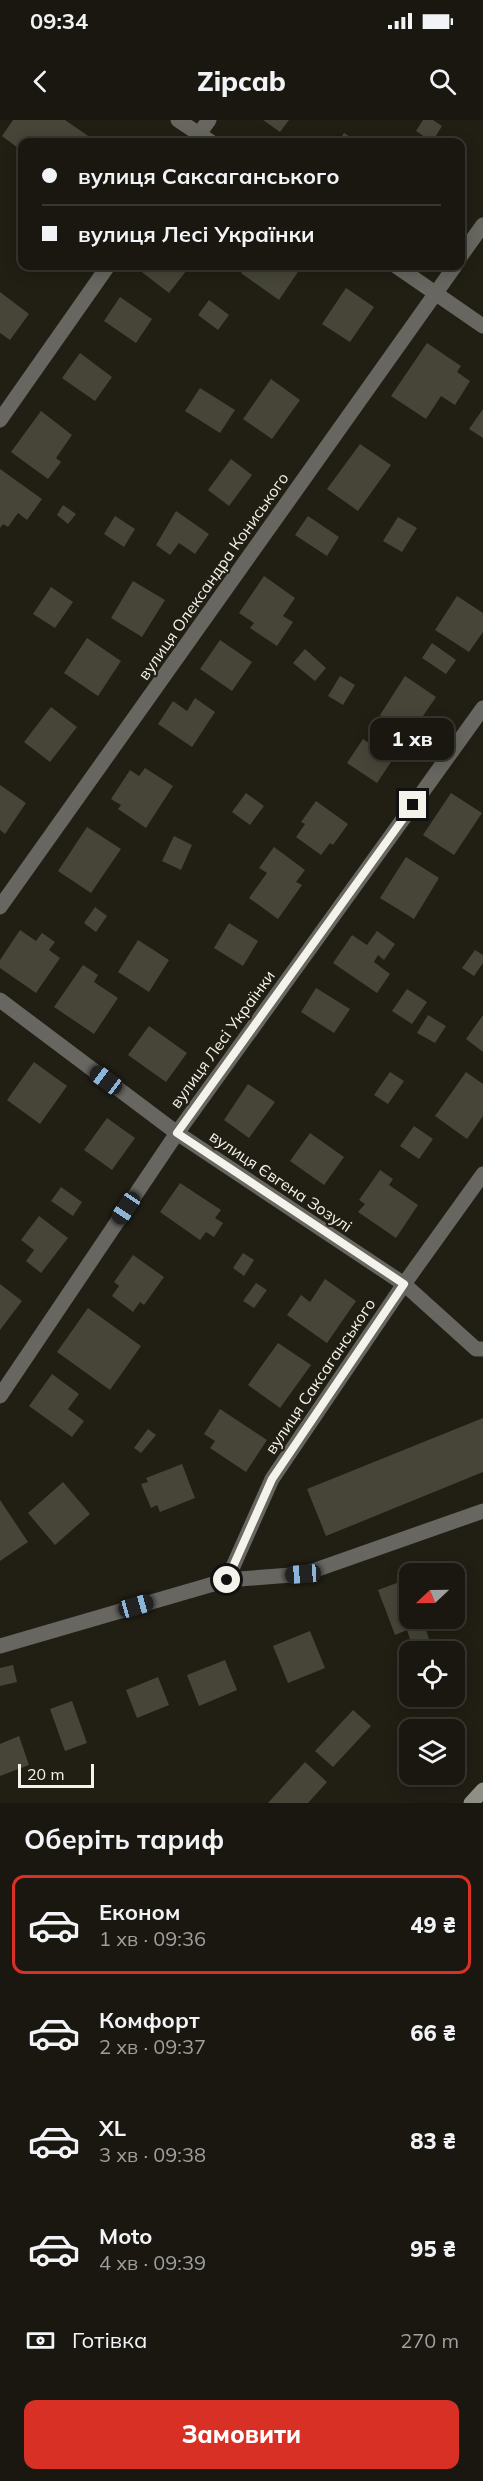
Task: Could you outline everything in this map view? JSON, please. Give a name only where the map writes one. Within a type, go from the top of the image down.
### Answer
[{"type":"street","points":[[178,120],[199,138]]},
{"type":"street","points":[[202,138],[209,120]]},
{"type":"street","points":[[465,250],[483,225]]},
{"type":"street","points":[[0,420],[105,270]]},
{"type":"street","points":[[402,270],[483,326]]},
{"type":"street","name":"вулиця Олександра Кониського","points":[[0,907],[452,270]]},
{"type":"street","name":"вулиця Лесі Українки","points":[[0,1396],[177,1133],[483,708]]},
{"type":"street","name":"вулиця Євгена Зозулі","points":[[0,1000],[177,1133],[404,1284],[476,1349],[483,1349]]},
{"type":"street","name":"вулиця Саксаганського","points":[[227,1580],[272,1479],[404,1284],[483,1174]]},
{"type":"street","points":[[0,1646],[227,1580],[303,1574],[483,1510]]},
{"type":"street","points":[[471,1803],[483,1790]]},
{"type":"building","points":[[13,120],[65,120],[91,138],[18,138],[18,148],[2,136]]},
{"type":"building","points":[[263,120],[289,120],[280,132]]},
{"type":"building","points":[[423,120],[433,120],[442,126],[434,138],[426,138],[416,131]]},
{"type":"building","points":[[344,133],[352,138],[341,138]]},
{"type":"building","points":[[139,270],[187,270],[169,293]]},
{"type":"building","points":[[243,270],[299,270],[279,300],[241,273]]},
{"type":"building","points":[[346,288],[374,307],[350,342],[322,324]]},
{"type":"building","points":[[0,292],[29,314],[10,340],[0,333]]},
{"type":"building","points":[[120,297],[152,319],[136,343],[104,321]]},
{"type":"building","points":[[209,300],[229,315],[218,330],[198,315]]},
{"type":"building","points":[[427,343],[461,366],[457,372],[470,381],[455,405],[441,396],[426,419],[391,396]]},
{"type":"building","points":[[80,353],[112,377],[95,401],[62,378]]},
{"type":"building","points":[[271,379],[300,400],[272,439],[243,419]]},
{"type":"building","points":[[200,388],[235,410],[220,433],[185,411]]},
{"type":"building","points":[[483,409],[483,438],[469,429]]},
{"type":"building","points":[[41,411],[72,435],[56,458],[61,462],[48,479],[11,452]]},
{"type":"building","points":[[360,444],[391,465],[358,511],[327,489]]},
{"type":"building","points":[[231,459],[252,475],[229,506],[208,490]]},
{"type":"building","points":[[0,469],[42,499],[27,520],[18,513],[8,527],[3,524],[0,528]]},
{"type":"building","points":[[63,505],[76,514],[68,524],[57,515]]},
{"type":"building","points":[[176,511],[209,534],[195,554],[179,543],[170,555],[156,545]]},
{"type":"building","points":[[115,516],[135,529],[124,547],[104,534]]},
{"type":"building","points":[[308,516],[339,537],[327,556],[295,535]]},
{"type":"building","points":[[398,517],[417,528],[402,552],[383,541]]},
{"type":"building","points":[[264,576],[295,598],[283,616],[293,622],[277,646],[250,628],[254,623],[239,613]]},
{"type":"building","points":[[133,581],[165,600],[142,637],[111,618]]},
{"type":"building","points":[[51,587],[73,602],[55,628],[33,614]]},
{"type":"building","points":[[457,596],[483,613],[483,632],[469,652],[435,630]]},
{"type":"building","points":[[87,638],[121,661],[98,696],[64,673]]},
{"type":"building","points":[[220,640],[252,662],[232,691],[200,669]]},
{"type":"building","points":[[432,643],[456,660],[446,674],[422,658]]},
{"type":"building","points":[[305,649],[326,668],[315,681],[293,663]]},
{"type":"building","points":[[340,676],[355,685],[343,705],[328,696]]},
{"type":"building","points":[[405,676],[436,697],[410,735],[380,715]]},
{"type":"building","points":[[195,698],[215,712],[192,747],[158,724],[173,701],[187,711]]},
{"type":"building","points":[[51,707],[77,727],[50,762],[24,742]]},
{"type":"building","points":[[363,739],[393,759],[377,783],[347,763]]},
{"type":"building","points":[[145,768],[173,786],[146,828],[118,809],[121,805],[111,799],[130,770],[139,776]]},
{"type":"building","points":[[0,785],[26,803],[5,834],[0,830]]},
{"type":"building","points":[[246,793],[264,806],[250,825],[232,812]]},
{"type":"building","points":[[451,793],[482,813],[454,855],[423,835]]},
{"type":"building","points":[[316,801],[348,824],[333,845],[330,843],[321,855],[296,837],[305,824],[301,822]]},
{"type":"building","points":[[87,827],[121,849],[91,893],[58,871]]},
{"type":"building","points":[[174,836],[192,845],[181,870],[162,861]]},
{"type":"building","points":[[274,847],[305,870],[296,882],[302,885],[278,919],[249,898],[267,873],[259,868]]},
{"type":"building","points":[[406,857],[439,878],[414,919],[380,898]]},
{"type":"building","points":[[95,907],[107,916],[96,932],[84,923]]},
{"type":"building","points":[[229,923],[258,941],[243,966],[214,948]]},
{"type":"building","points":[[20,930],[36,941],[42,933],[55,942],[49,950],[60,958],[36,993],[0,968],[0,960]]},
{"type":"building","points":[[377,931],[395,944],[384,960],[378,955],[374,962],[390,974],[377,993],[333,963],[352,935],[367,945]]},
{"type":"building","points":[[138,940],[169,960],[149,992],[118,972]]},
{"type":"building","points":[[475,950],[483,955],[483,963],[474,976],[462,968]]},
{"type":"building","points":[[83,965],[98,975],[94,982],[118,998],[94,1034],[54,1007]]},
{"type":"building","points":[[316,988],[350,1009],[334,1033],[301,1012]]},
{"type":"building","points":[[407,989],[427,1002],[412,1024],[392,1011]]},
{"type":"building","points":[[428,1015],[446,1026],[435,1043],[417,1033]]},
{"type":"building","points":[[483,1015],[483,1052],[466,1039]]},
{"type":"building","points":[[149,1026],[187,1053],[166,1082],[128,1055]]},
{"type":"building","points":[[34,1062],[67,1086],[40,1124],[7,1100]]},
{"type":"building","points":[[390,1072],[404,1081],[388,1104],[374,1095]]},
{"type":"building","points":[[466,1072],[483,1084],[483,1116],[467,1139],[435,1116]]},
{"type":"building","points":[[248,1084],[275,1102],[249,1138],[224,1120]]},
{"type":"building","points":[[107,1118],[135,1138],[112,1170],[84,1150]]},
{"type":"building","points":[[414,1126],[433,1139],[419,1159],[400,1146]]},
{"type":"building","points":[[310,1133],[344,1157],[324,1185],[290,1161]]},
{"type":"building","points":[[380,1170],[393,1179],[389,1185],[418,1205],[396,1238],[358,1212],[365,1204],[359,1200]]},
{"type":"building","points":[[180,1183],[221,1210],[215,1218],[223,1223],[214,1237],[206,1232],[200,1240],[160,1212]]},
{"type":"building","points":[[61,1187],[82,1202],[73,1216],[51,1201]]},
{"type":"building","points":[[39,1216],[68,1238],[41,1273],[26,1261],[34,1250],[21,1240]]},
{"type":"building","points":[[243,1253],[254,1260],[244,1276],[233,1268]]},
{"type":"building","points":[[133,1255],[164,1277],[144,1305],[140,1302],[133,1312],[112,1296],[119,1286],[114,1282]]},
{"type":"building","points":[[325,1279],[356,1301],[327,1343],[287,1315],[301,1295],[310,1302]]},
{"type":"building","points":[[256,1283],[267,1290],[254,1308],[243,1301]]},
{"type":"building","points":[[0,1284],[22,1301],[0,1330]]},
{"type":"building","points":[[88,1308],[141,1346],[110,1390],[57,1352]]},
{"type":"building","points":[[278,1343],[311,1365],[280,1408],[248,1385]]},
{"type":"building","points":[[52,1374],[79,1394],[68,1409],[84,1421],[72,1437],[29,1406]]},
{"type":"building","points":[[220,1409],[267,1440],[246,1472],[210,1448],[215,1441],[204,1434]]},
{"type":"building","points":[[483,1418],[483,1472],[326,1536],[307,1489]]},
{"type":"building","points":[[148,1429],[156,1435],[141,1453],[134,1448]]},
{"type":"building","points":[[182,1464],[195,1498],[160,1512],[157,1505],[151,1508],[141,1484],[148,1482],[146,1478]]},
{"type":"building","points":[[63,1482],[90,1514],[55,1545],[28,1513]]},
{"type":"building","points":[[0,1500],[28,1542],[0,1561]]},
{"type":"building","points":[[399,1582],[399,1629],[426,1629],[429,1639],[411,1641],[407,1630],[395,1635],[378,1590]]},
{"type":"building","points":[[310,1631],[325,1668],[288,1683],[273,1646]]},
{"type":"building","points":[[225,1660],[237,1690],[199,1706],[187,1675]]},
{"type":"building","points":[[13,1665],[17,1682],[0,1686],[0,1668]]},
{"type":"building","points":[[158,1677],[169,1705],[137,1718],[126,1690]]},
{"type":"building","points":[[72,1701],[87,1743],[65,1751],[50,1709]]},
{"type":"building","points":[[353,1710],[371,1726],[333,1767],[315,1751]]},
{"type":"building","points":[[19,1736],[29,1765],[0,1776],[0,1744]]},
{"type":"building","points":[[305,1762],[327,1782],[308,1803],[268,1803]]},
{"type":"route","points":[[227,1580],[272,1479],[404,1284],[177,1133],[413,805]]}]
